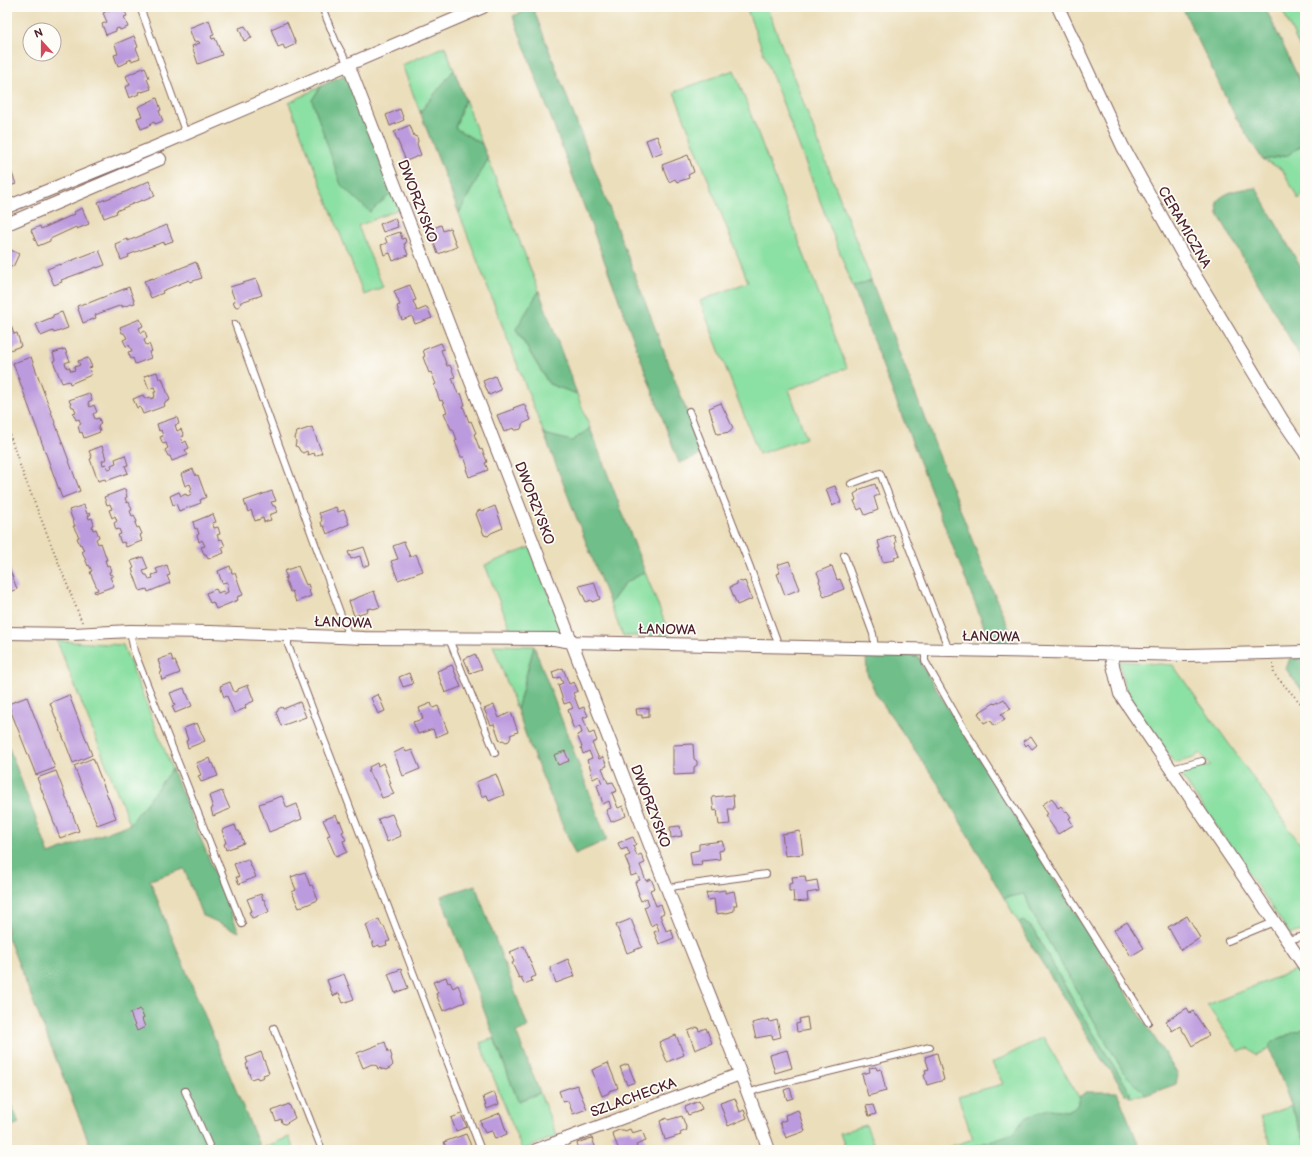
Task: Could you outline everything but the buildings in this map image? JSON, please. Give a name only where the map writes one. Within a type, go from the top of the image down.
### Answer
[{"type":"street","points":[[7,207],[186,134],[348,64],[465,11],[483,7]]},
{"type":"street","name":"CERAMICZNA","points":[[1058,7],[1122,148],[1192,271],[1283,421],[1305,453]]},
{"type":"street","name":"DWORZYSKO","points":[[348,64],[769,1150]]},
{"type":"street","points":[[7,224],[160,159]]},
{"type":"street","name":"ŁANOWA","points":[[7,633],[86,633],[130,631],[211,632],[349,637],[554,639],[572,642],[1188,655],[1305,652]]},
{"type":"street","points":[[1110,653],[1120,694],[1305,967]]},
{"type":"street","name":"SZLACHECKA","points":[[536,1150],[740,1074]]},
{"type":"lane","points":[[140,7],[186,134]]},
{"type":"lane","points":[[322,7],[336,42],[348,64]]},
{"type":"lane","points":[[235,324],[349,637]]},
{"type":"lane","points":[[690,411],[779,646]]},
{"type":"lane","points":[[851,484],[880,473],[949,650]]},
{"type":"lane","points":[[844,555],[873,634],[875,648]]},
{"type":"lane","points":[[130,631],[134,651],[242,924]]},
{"type":"lane","points":[[288,634],[288,645],[481,1150]]},
{"type":"lane","points":[[450,639],[495,753]]},
{"type":"lane","points":[[925,649],[925,661],[960,722],[1148,1022]]},
{"type":"lane","points":[[1171,769],[1202,761]]},
{"type":"lane","points":[[667,889],[676,886],[766,874]]},
{"type":"lane","points":[[1228,941],[1274,922]]},
{"type":"lane","points":[[1287,940],[1305,936]]},
{"type":"lane","points":[[274,1028],[322,1150]]},
{"type":"lane","points":[[748,1093],[766,1087],[930,1047]]},
{"type":"lane","points":[[185,1091],[211,1150]]},
{"type":"path","points":[[7,427],[22,471],[86,633]]},
{"type":"path","points":[[1274,653],[1272,663],[1274,674],[1305,708]]},
{"type":"green space","points":[[746,7],[767,7],[871,280],[853,287]]},
{"type":"green space","points":[[1182,7],[1265,7],[1305,92],[1305,143],[1288,155],[1263,160],[1236,118]]},
{"type":"green space","points":[[1281,7],[1305,7],[1305,59]]},
{"type":"green space","points":[[533,8],[703,454],[679,463],[513,16]]},
{"type":"green space","points":[[445,46],[454,70],[420,112],[402,65]]},
{"type":"green space","points":[[454,70],[465,99],[455,128],[482,144],[488,159],[459,213],[420,112]]},
{"type":"green space","points":[[734,70],[847,368],[789,389],[806,438],[759,454],[700,301],[748,282],[674,92]]},
{"type":"green space","points":[[344,75],[353,85],[394,191],[370,212],[341,185],[312,100],[321,86]]},
{"type":"green space","points":[[321,86],[312,100],[394,191],[401,208],[358,226],[383,287],[364,295],[289,103]]},
{"type":"green space","points":[[465,99],[482,144],[455,128]]},
{"type":"green space","points":[[1305,143],[1305,191],[1299,200],[1282,169],[1263,160],[1288,155]]},
{"type":"green space","points":[[488,159],[539,291],[516,330],[549,384],[577,394],[590,428],[572,442],[544,434],[459,213]]},
{"type":"green space","points":[[1256,188],[1305,275],[1305,365],[1218,214],[1217,201],[1221,197],[1230,192]]},
{"type":"green space","points":[[871,280],[981,563],[1015,643],[990,642],[853,287]]},
{"type":"green space","points":[[539,291],[577,394],[549,384],[516,329]]},
{"type":"green space","points":[[590,428],[645,572],[625,583],[610,604],[544,434],[572,441]]},
{"type":"green space","points":[[531,547],[561,626],[559,633],[512,634],[485,565]]},
{"type":"green space","points":[[645,572],[670,636],[623,636],[610,604],[625,583]]},
{"type":"green space","points":[[57,641],[123,645],[172,769],[130,824]]},
{"type":"green space","points":[[493,645],[534,646],[517,710]]},
{"type":"green space","points":[[534,646],[607,840],[575,854],[530,747],[517,710]]},
{"type":"green space","points":[[866,654],[918,655],[924,669],[1007,804],[1178,1075],[1176,1084],[1146,1095],[1124,1073],[1031,911],[1025,894],[1004,898],[941,788],[876,694],[867,673]]},
{"type":"green space","points":[[1290,658],[1305,659],[1305,694],[1286,669]]},
{"type":"green space","points":[[1119,661],[1173,665],[1305,851],[1305,930],[1290,934],[1179,772],[1199,766],[1211,766],[1200,753],[1194,758],[1174,763],[1129,698],[1125,688]]},
{"type":"green space","points":[[7,743],[49,854],[130,824],[172,769],[239,932],[202,915],[184,869],[150,880],[166,923],[261,1150],[92,1150],[7,935]]},
{"type":"green space","points":[[475,885],[528,1027],[516,1032],[540,1093],[518,1101],[441,896]]},
{"type":"green space","points":[[1025,893],[1031,911],[1124,1073],[1146,1095],[1130,1097],[1130,1092],[1074,1002],[1035,931],[1023,921],[1019,923],[1004,898]]},
{"type":"green space","points":[[1023,921],[1035,931],[1074,1002],[1130,1092],[1130,1097],[1125,1094],[1112,1072],[1100,1057],[1070,1006],[1032,947],[1019,923]]},
{"type":"green space","points":[[1300,968],[1305,976],[1305,1028],[1278,1039],[1270,1044],[1270,1049],[1256,1055],[1249,1048],[1239,1052],[1207,1005]]},
{"type":"green space","points":[[1305,1028],[1305,1142],[1270,1049],[1270,1044],[1278,1039]]},
{"type":"green space","points":[[1043,1037],[1079,1097],[1077,1107],[1067,1111],[1049,1109],[1025,1118],[1014,1133],[963,1150],[940,1150],[973,1139],[958,1096],[1003,1084],[992,1063]]},
{"type":"green space","points":[[494,1038],[518,1101],[540,1093],[557,1136],[522,1150],[480,1043]]},
{"type":"green space","points":[[1086,1092],[1117,1092],[1141,1150],[963,1150],[1014,1133],[1025,1118],[1049,1109],[1067,1111],[1077,1106],[1079,1097]]},
{"type":"green space","points":[[7,1094],[19,1123],[7,1128]]},
{"type":"green space","points":[[1291,1106],[1305,1142],[1305,1150],[1273,1150],[1260,1117]]},
{"type":"green space","points":[[866,1125],[876,1150],[846,1150],[840,1133]]},
{"type":"green space","points":[[289,1137],[294,1150],[260,1149]]}]
